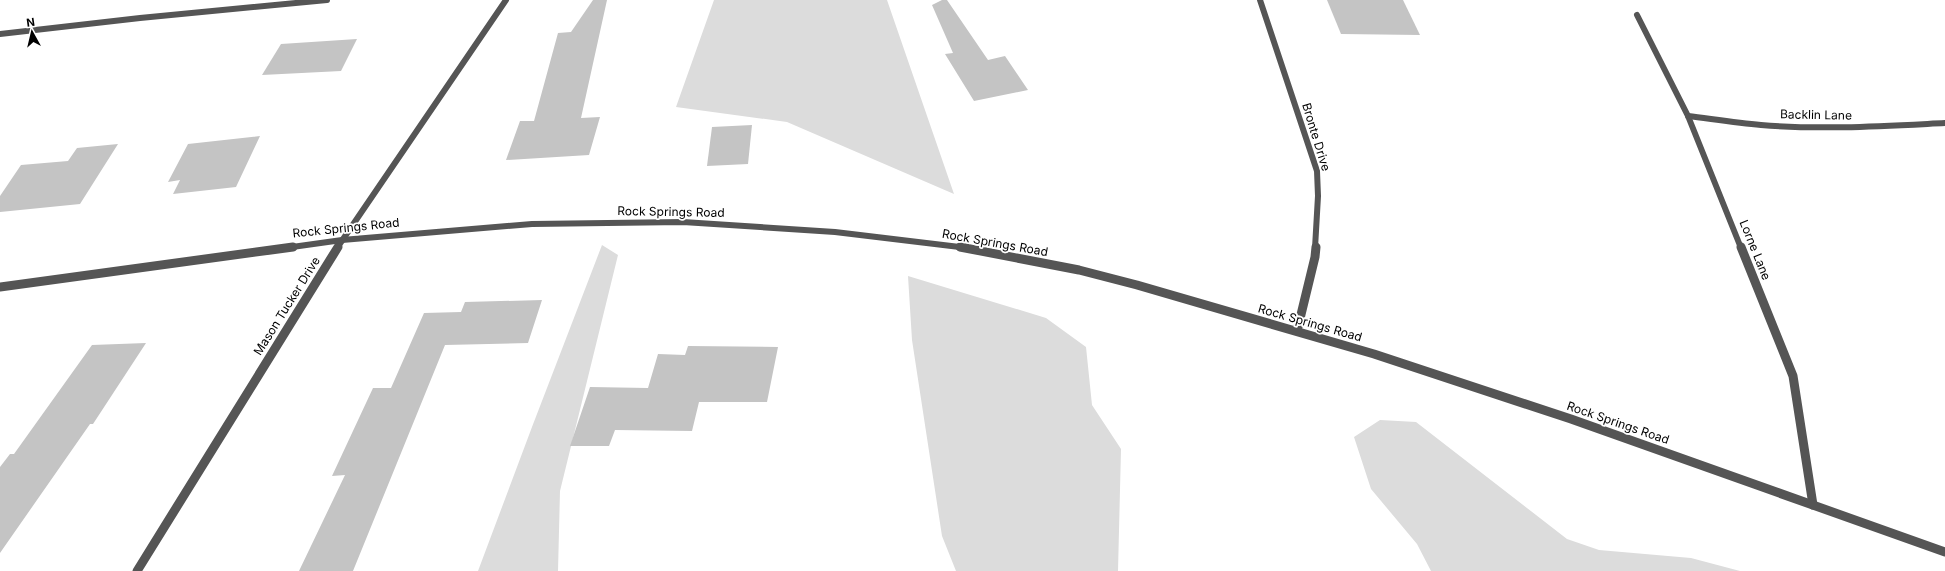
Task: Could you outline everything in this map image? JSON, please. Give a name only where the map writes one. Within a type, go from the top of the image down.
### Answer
[{"type":"street","points":[[0,34],[140,18],[327,0]]},
{"type":"street","name":"Mason Tucker Drive","points":[[137,571],[342,240],[506,0]]},
{"type":"street","name":"Bronte Drive","points":[[1260,0],[1317,171],[1318,196],[1315,258],[1297,331]]},
{"type":"street","name":"Lorne Lane","points":[[1637,15],[1688,116],[1793,376],[1813,505]]},
{"type":"street","name":"Backlin Lane","points":[[1688,116],[1736,123],[1792,127],[1870,127],[1945,123]]},
{"type":"street","name":"Rock Springs Road","points":[[0,287],[342,240],[532,224],[683,222],[835,232],[970,248],[1079,270],[1137,285],[1374,354],[1571,419],[1945,552]]},
{"type":"shaded area","points":[[714,0],[887,0],[954,194],[787,122],[676,107]]},
{"type":"shaded area","points":[[602,245],[618,255],[560,491],[558,571],[478,571],[532,427]]},
{"type":"shaded area","points":[[908,276],[1046,318],[1086,347],[1092,405],[1121,449],[1118,571],[956,571],[942,536],[912,340]]},
{"type":"shaded area","points":[[1380,420],[1416,422],[1567,539],[1599,550],[1691,558],[1740,571],[1431,571],[1417,544],[1371,489],[1354,437]]},
{"type":"building","points":[[593,0],[607,0],[581,118],[600,117],[589,155],[506,160],[520,121],[534,121],[558,33],[571,32]]},
{"type":"building","points":[[942,0],[947,0],[988,60],[1005,56],[1028,90],[974,101],[945,54],[953,53],[932,5]]},
{"type":"building","points":[[1327,0],[1403,0],[1420,35],[1341,34]]},
{"type":"building","points":[[357,39],[341,71],[262,75],[281,44]]},
{"type":"building","points":[[752,125],[748,164],[707,166],[712,127]]},
{"type":"building","points":[[260,136],[236,187],[173,194],[180,180],[168,182],[188,144]]},
{"type":"building","points":[[118,144],[80,204],[0,212],[0,196],[21,165],[68,161],[77,148]]},
{"type":"building","points":[[542,300],[528,343],[445,345],[353,571],[299,571],[345,475],[332,476],[373,388],[391,388],[424,313],[461,312],[465,302]]},
{"type":"building","points":[[146,343],[93,424],[90,424],[0,553],[0,467],[10,454],[14,454],[92,345]]},
{"type":"building","points":[[688,346],[778,347],[767,402],[699,402],[692,431],[615,430],[609,446],[570,446],[590,387],[648,388],[658,354],[685,355]]}]
